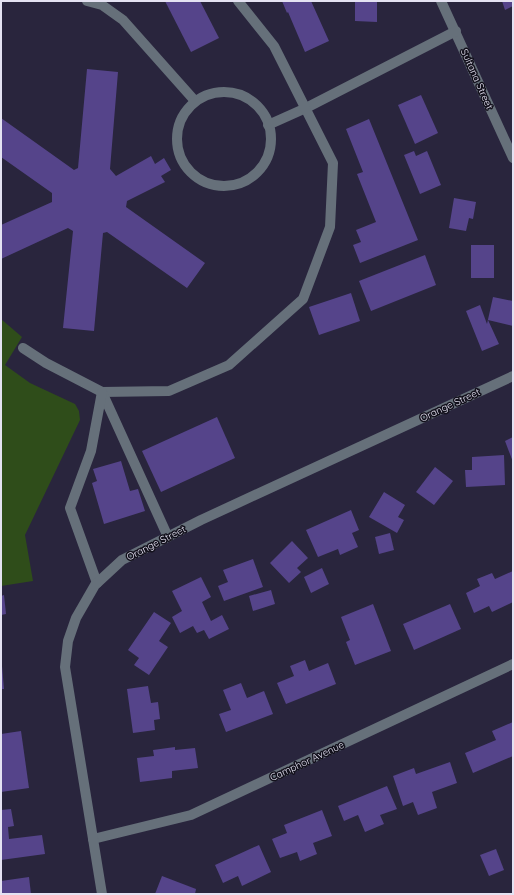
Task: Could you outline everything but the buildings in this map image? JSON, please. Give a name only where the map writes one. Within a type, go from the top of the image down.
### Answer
[{"type":"street","points":[[87,1],[102,5],[123,20],[195,101]]},
{"type":"street","points":[[23,348],[46,363],[102,392],[169,391],[229,365],[303,299],[330,227],[333,163],[274,46],[238,1]]},
{"type":"street","name":"Sultana Street","points":[[441,1],[513,158]]},
{"type":"street","points":[[268,125],[306,108],[456,31]]},
{"type":"street","points":[[217,92],[232,93],[246,98],[258,107],[268,125],[270,134],[269,150],[263,164],[253,176],[239,184],[224,186],[208,184],[195,176],[184,164],[178,150],[177,134],[181,119],[195,101],[217,92]]},
{"type":"street","name":"Orange Street","points":[[102,894],[65,667],[68,641],[76,618],[95,585],[122,560],[208,516],[513,376]]},
{"type":"street","points":[[102,392],[168,537]]},
{"type":"street","points":[[97,583],[70,508],[91,451],[102,392]]},
{"type":"street","name":"Camphor Avenue","points":[[93,839],[191,815],[513,664]]},
{"type":"green space","points":[[1,319],[22,337],[5,365],[30,383],[75,404],[79,411],[80,420],[25,535],[33,581],[1,586]]}]
